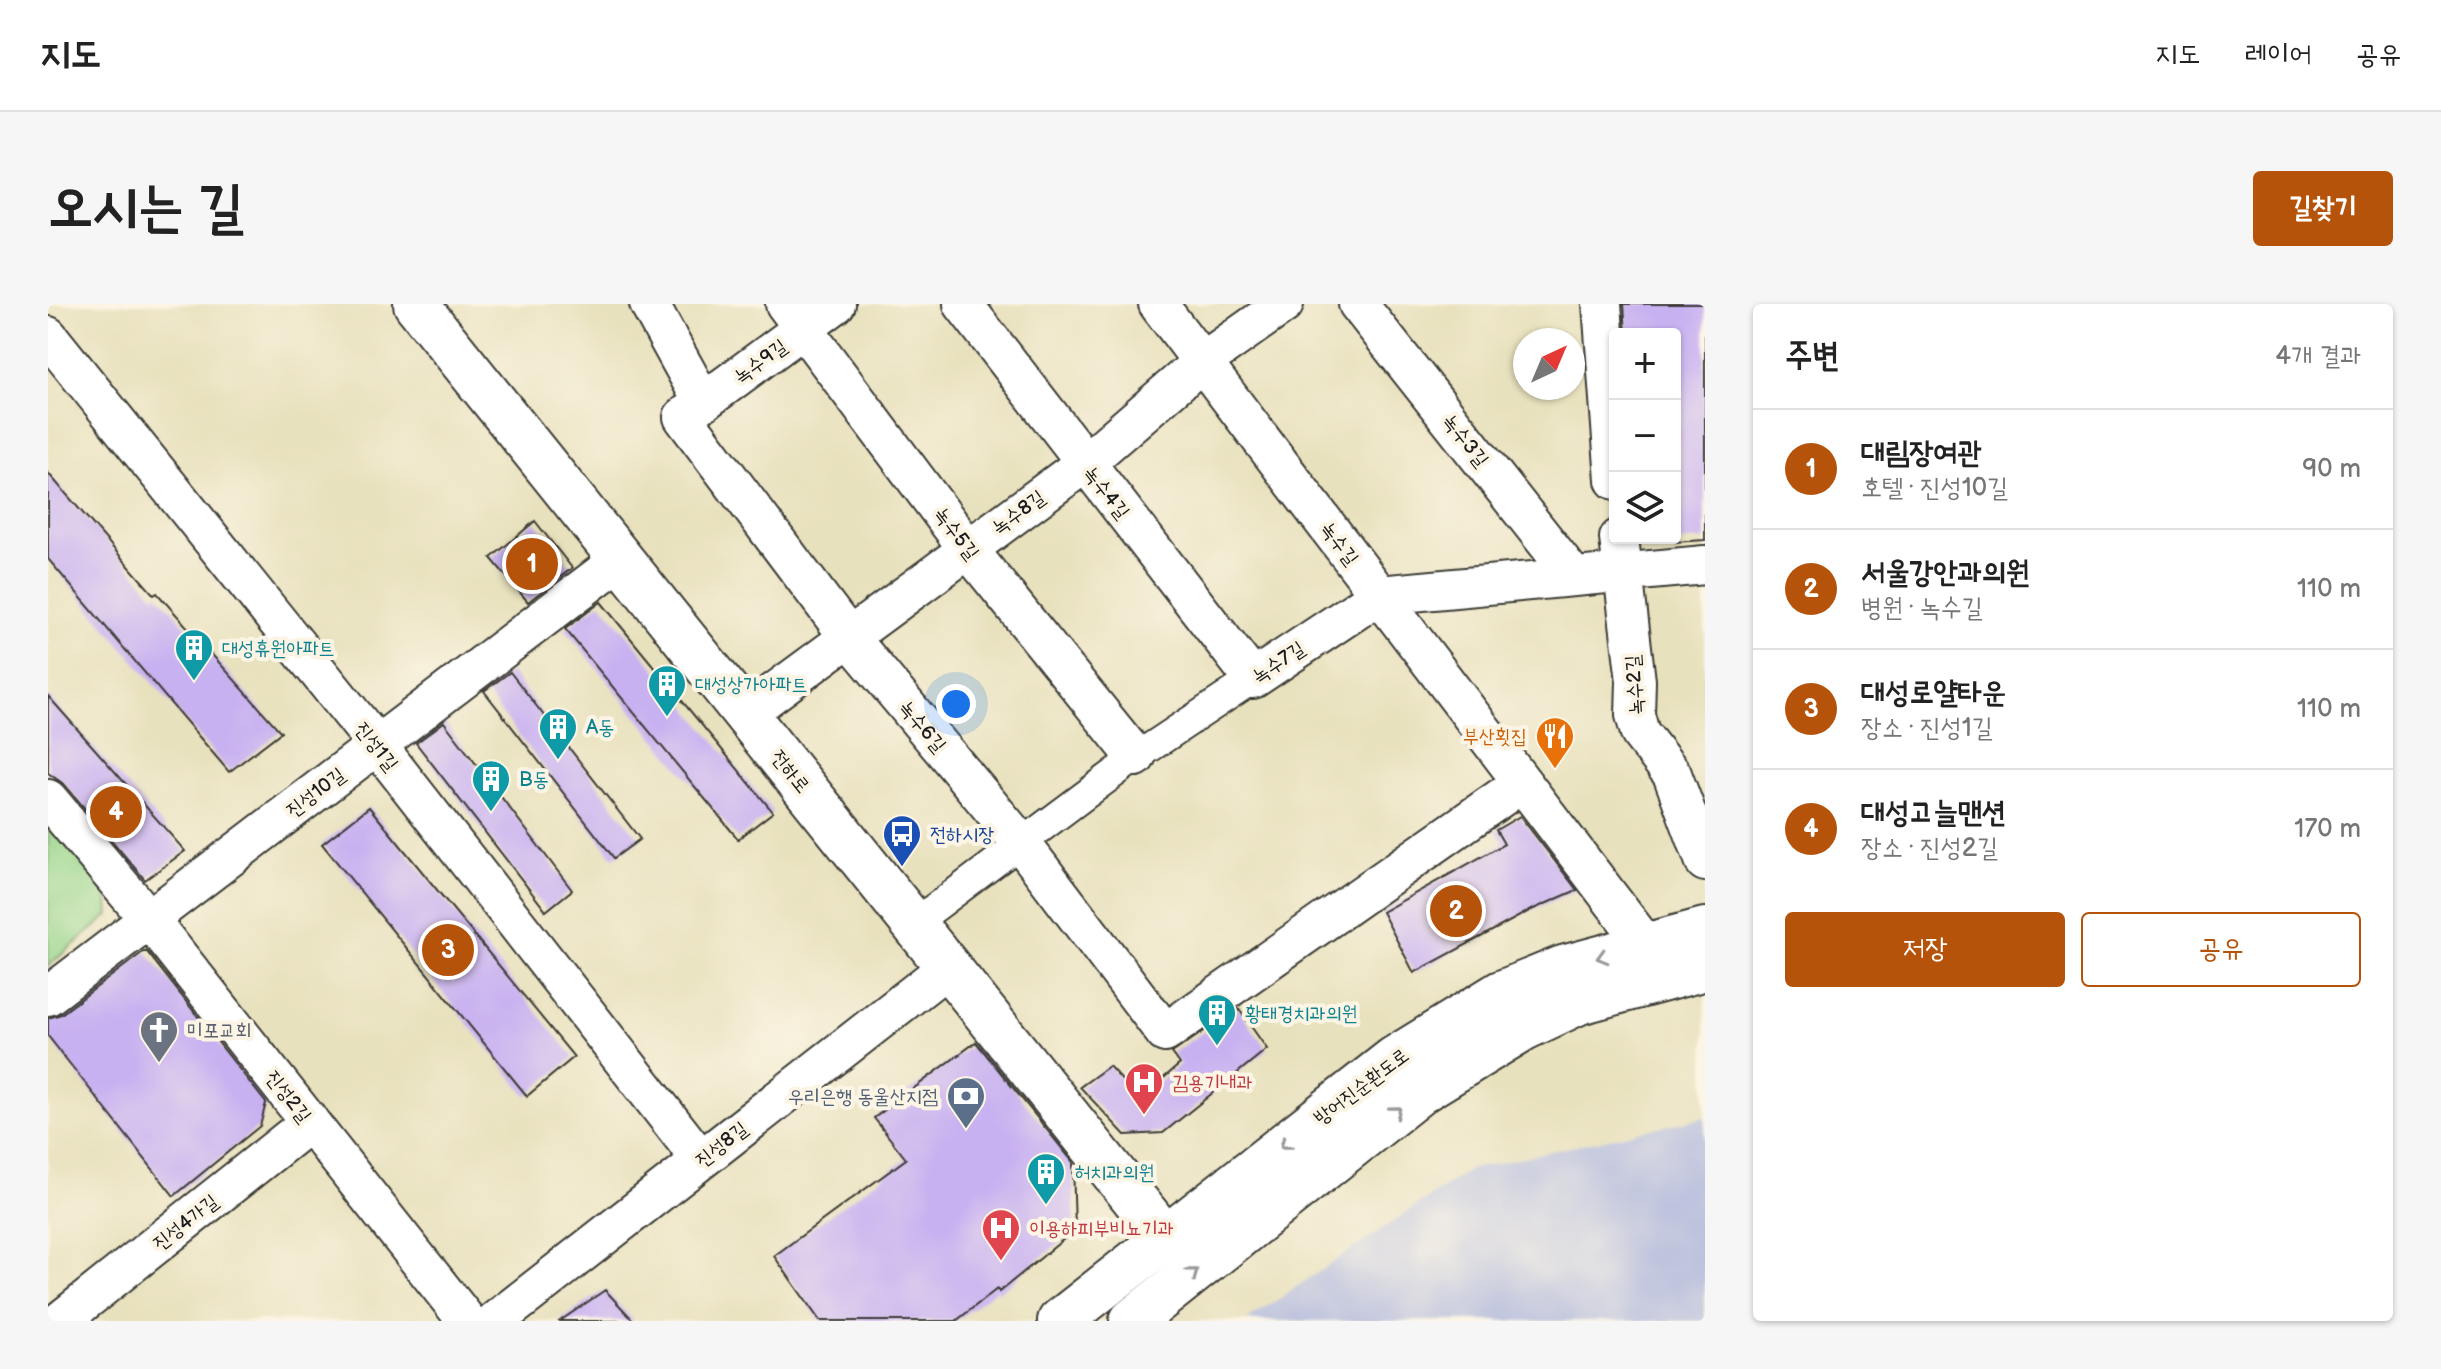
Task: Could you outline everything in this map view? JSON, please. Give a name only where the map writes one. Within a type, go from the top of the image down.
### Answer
[{"type":"main road","name":"전하로","points":[[416,304],[1165,1237]]},
{"type":"main road","name":"방어진순환도로","points":[[1060,1321],[1394,1059],[1501,993],[1563,968],[1705,930]]},
{"type":"main road","name":"방어진순환도로","points":[[1132,1321],[1421,1091],[1524,1028],[1579,1002],[1705,968]]},
{"type":"street","name":"녹수6길","points":[[649,304],[693,410],[849,637],[1021,843],[1165,1033],[1522,783]]},
{"type":"street","name":"녹수9길","points":[[693,410],[794,316],[836,304]]},
{"type":"street","name":"녹수4길","points":[[963,304],[1253,679]]},
{"type":"street","name":"녹수길","points":[[1158,304],[1646,945]]},
{"type":"street","name":"녹수8길","points":[[745,714],[1085,463],[1202,362],[1284,304]]},
{"type":"street","name":"녹수3길","points":[[1358,304],[1574,577]]},
{"type":"street","points":[[1602,304],[1614,472]]},
{"type":"street","name":"녹수5길","points":[[794,316],[968,549],[1136,757]]},
{"type":"street","name":"진성1길","points":[[48,336],[377,745],[701,1160]]},
{"type":"street","name":"녹수7길","points":[[913,924],[1136,757],[1379,595],[1574,577],[1621,555],[1705,565]]},
{"type":"street","name":"녹수2길","points":[[1621,555],[1636,681],[1635,715],[1640,733],[1672,774],[1705,862]]},
{"type":"street","name":"진성10길","points":[[48,996],[621,559]]},
{"type":"street","name":"진성2길","points":[[48,799],[149,919],[467,1321]]},
{"type":"street","name":"진성8길","points":[[495,1321],[948,967]]},
{"type":"street","name":"진성4가길","points":[[60,1321],[310,1122]]},
{"type":"shaded area","points":[[1705,1117],[1705,1321],[1246,1321],[1471,1169]]},
{"type":"green space","points":[[48,820],[107,888],[109,915],[48,966]]},
{"type":"building","points":[[1624,304],[1705,304],[1705,540],[1681,542],[1681,328],[1626,328]]},
{"type":"building","name":"대성휴원아파트","points":[[48,473],[154,595],[157,593],[281,732],[229,772],[48,559]]},
{"type":"building","points":[[535,521],[572,568],[528,602],[491,558]]},
{"type":"building","name":"대성상가아파트","points":[[601,602],[773,812],[738,839],[565,629]]},
{"type":"building","name":"A동","points":[[510,672],[640,839],[614,858],[484,691]]},
{"type":"building","points":[[48,696],[185,851],[145,880],[65,785],[48,773]]},
{"type":"building","name":"B동","points":[[444,722],[572,890],[546,911],[416,743]]},
{"type":"building","points":[[369,807],[574,1057],[527,1096],[322,844]]},
{"type":"building","points":[[1520,816],[1577,890],[1529,911],[1414,973],[1382,912],[1504,844],[1496,830]]},
{"type":"building","name":"미포교회","points":[[147,952],[266,1103],[260,1126],[174,1196],[48,1036],[48,1018],[61,1014]]},
{"type":"building","points":[[1238,1008],[1267,1049],[1163,1133],[1125,1135],[1080,1087],[1109,1066],[1139,1099],[1180,1064],[1172,1053]]},
{"type":"building","points":[[976,1042],[1073,1162],[1075,1230],[999,1292],[997,1289],[956,1321],[820,1321],[774,1256],[906,1159],[874,1118]]},
{"type":"building","points":[[605,1290],[634,1321],[560,1321]]},
{"type":"place","name":"대림장여관","points":[[532,564]]},
{"type":"place","name":"대성휴원아파트","points":[[194,682]]},
{"type":"place","name":"대성상가아파트","points":[[667,718]]},
{"type":"place","name":"A동","points":[[558,761]]},
{"type":"place","name":"부산횟집","points":[[1555,770]]},
{"type":"place","name":"대성고늘맨션","points":[[116,812]]},
{"type":"place","name":"B동","points":[[491,813]]},
{"type":"place","name":"전하시장","points":[[902,868]]},
{"type":"place","name":"서울강안과의원","points":[[1456,911]]},
{"type":"place","name":"대성로얄타운","points":[[448,950]]},
{"type":"place","name":"황태경치과의원","points":[[1217,1047]]},
{"type":"place","name":"미포교회","points":[[159,1064]]},
{"type":"place","name":"김용기내과","points":[[1144,1116]]},
{"type":"place","name":"우리은행 동울산지점","points":[[966,1130]]},
{"type":"place","name":"허치과의원","points":[[1046,1206]]},
{"type":"place","name":"이용하피부비뇨기과","points":[[1001,1262]]}]
